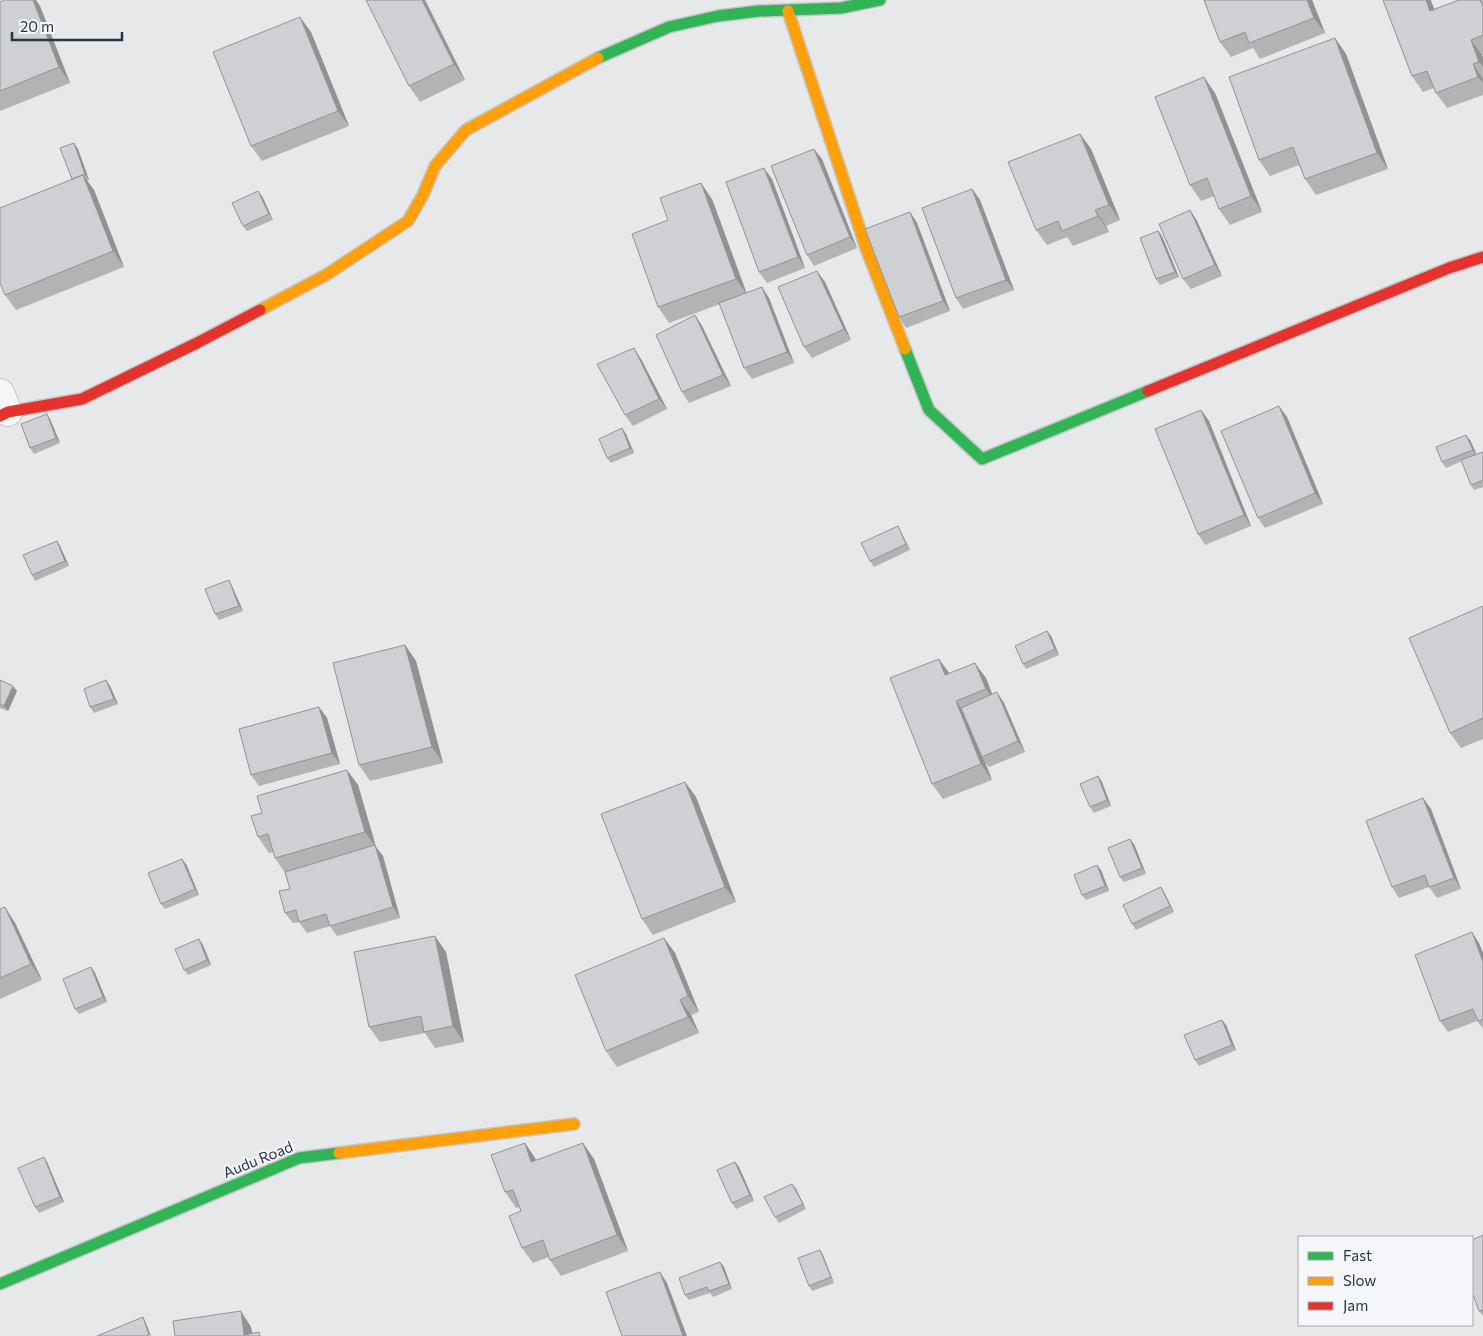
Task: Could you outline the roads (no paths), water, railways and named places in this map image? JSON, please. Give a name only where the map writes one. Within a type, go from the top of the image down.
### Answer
[{"type":"street","points":[[3,407],[82,399],[197,343],[326,275],[408,221],[424,195],[435,166],[466,130],[596,59],[669,27],[718,16],[760,11],[841,8],[880,0]]},
{"type":"street","points":[[788,11],[866,248],[929,410],[982,459],[1448,268],[1483,257]]},
{"type":"street","name":"Audu Road","points":[[0,1284],[299,1158],[574,1124]]}]
